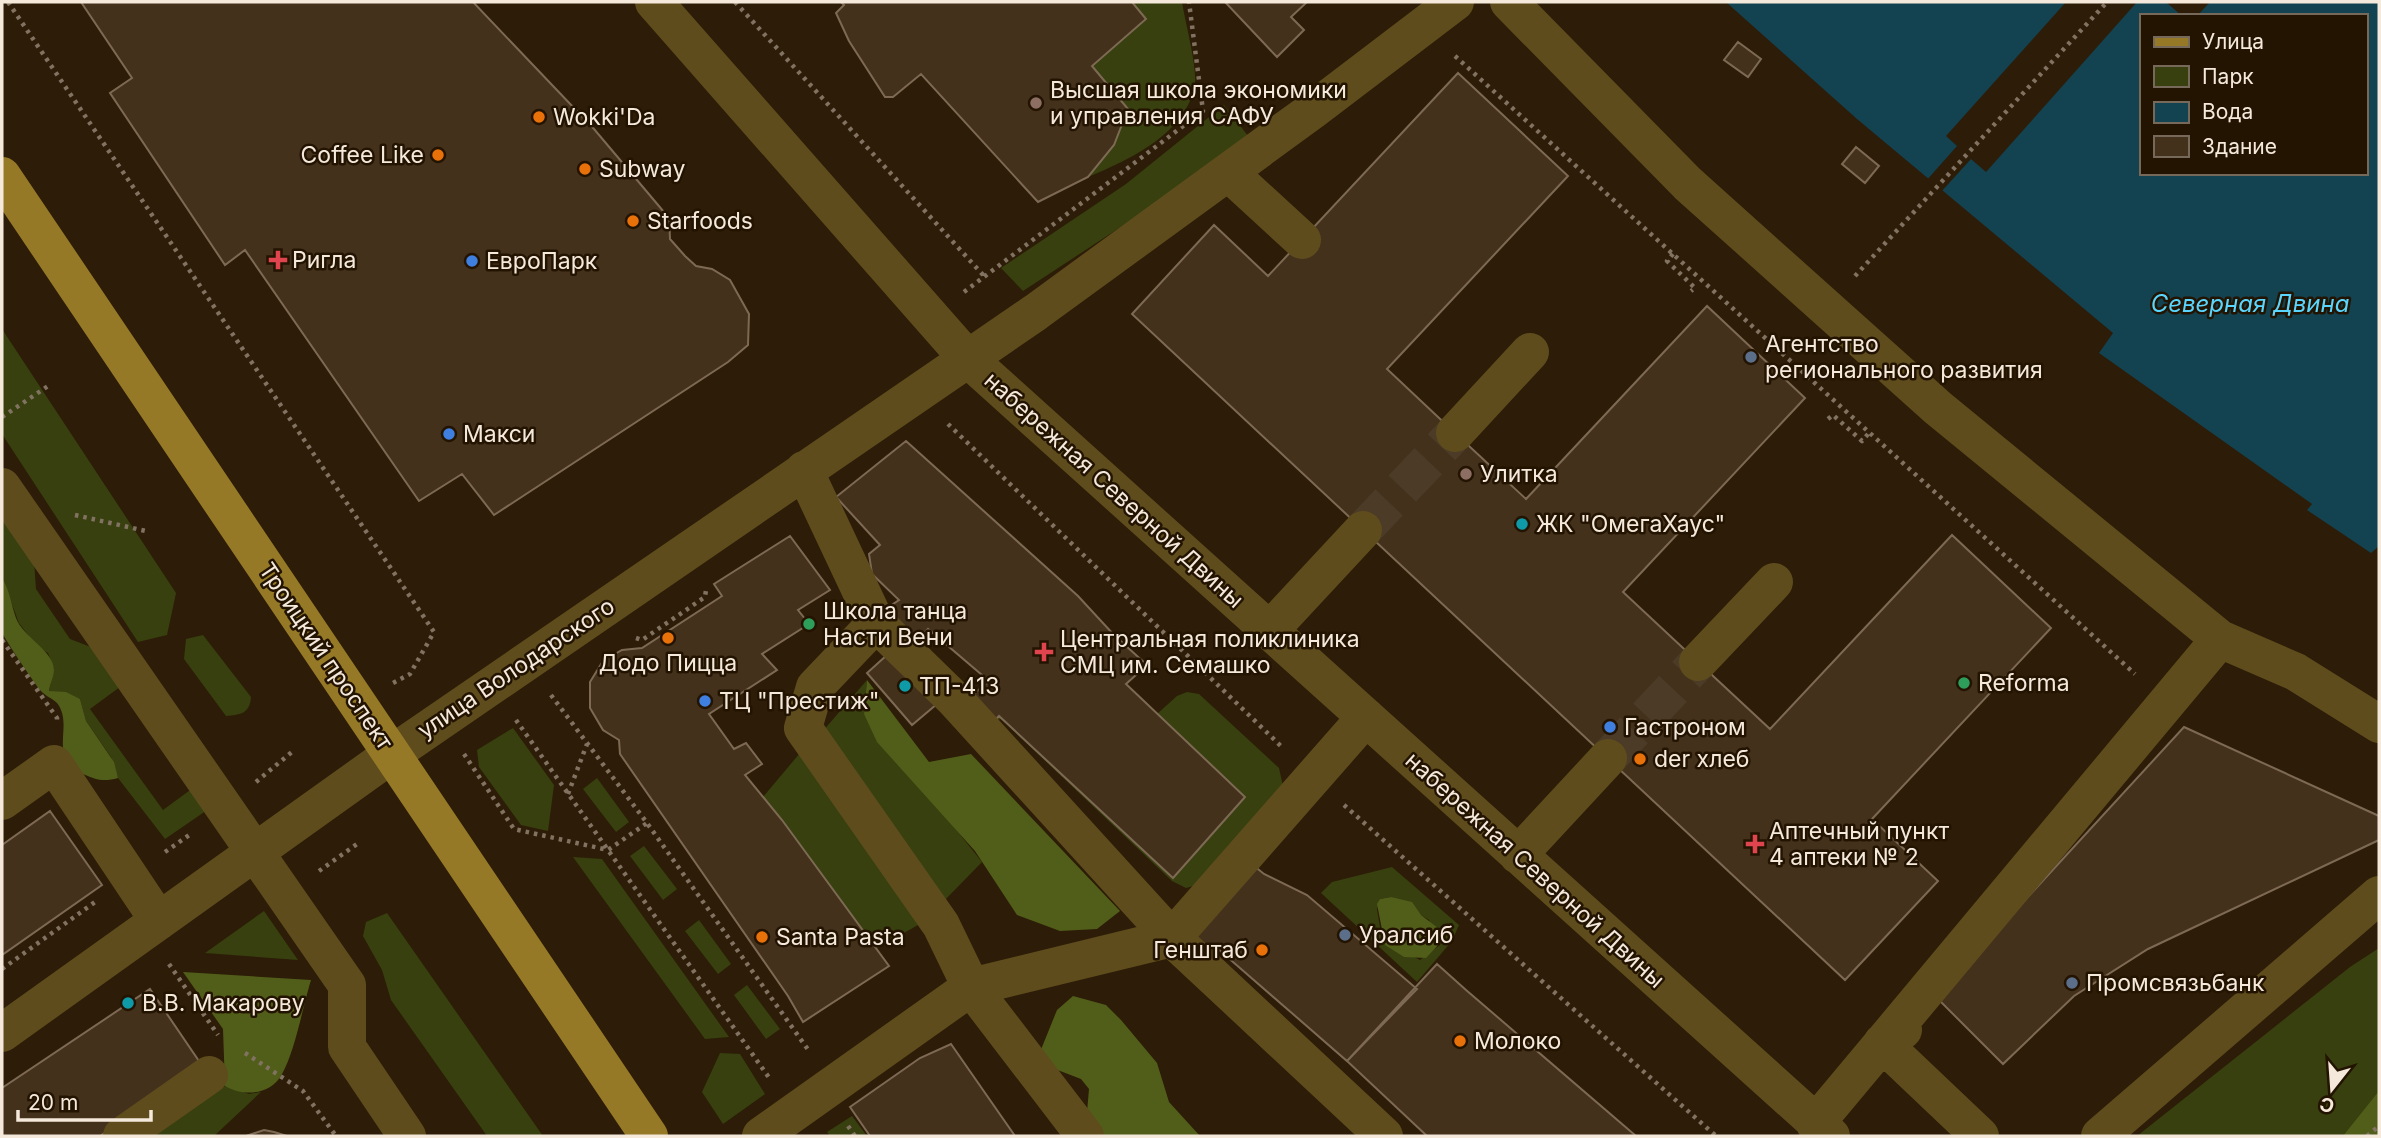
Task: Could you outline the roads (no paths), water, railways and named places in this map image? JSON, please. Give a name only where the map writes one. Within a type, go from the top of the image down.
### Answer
[{"type":"main road","name":"Троицкий проспект","points":[[2,176],[649,1136]]},
{"type":"street","name":"набережная Северной Двины","points":[[654,2],[967,358],[1823,1130]]},
{"type":"street","name":"улица Володарского","points":[[2,1033],[392,754],[1036,312],[1455,2]]},
{"type":"street","points":[[1509,2],[1688,184],[1938,408],[2220,639],[2296,672],[2379,724]]},
{"type":"street","points":[[1228,172],[1302,240]]},
{"type":"street","points":[[1455,433],[1530,352]]},
{"type":"street","points":[[804,470],[876,623],[955,700],[1172,938],[1384,1136]]},
{"type":"street","points":[[2,487],[257,850],[347,985],[347,1047],[407,1136]]},
{"type":"street","points":[[1270,630],[1363,530]]},
{"type":"street","points":[[1698,662],[1774,582]]},
{"type":"street","points":[[876,623],[816,687],[803,728],[941,925],[971,987],[1084,1136]]},
{"type":"street","points":[[1823,1130],[1882,1043],[2220,639]]},
{"type":"street","points":[[761,1136],[971,987],[1172,938],[1366,717]]},
{"type":"street","points":[[1518,855],[1608,758]]},
{"type":"street","points":[[2,801],[54,764],[159,921]]},
{"type":"street","points":[[2100,1136],[2379,895]]},
{"type":"street","points":[[1882,1043],[1944,1006]]},
{"type":"street","points":[[1882,1043],[1980,1136]]},
{"type":"street","points":[[122,1136],[209,1074]]},
{"type":"water","name":"Северная Двина","points":[[1726,2],[2379,2],[2379,546],[2371,553],[2307,510],[2312,504],[2099,353],[2113,333],[1857,119]]},
{"type":"tunnel","points":[[1363,530],[1455,433]]},
{"type":"tunnel","points":[[1608,758],[1698,662]]},
{"type":"place","name":"Высшая школа экономики и управления САФУ","points":[[1036,103]]},
{"type":"place","name":"Wokki'Da","points":[[539,117]]},
{"type":"place","name":"Coffee Like","points":[[438,155]]},
{"type":"place","name":"Subway","points":[[585,169]]},
{"type":"place","name":"Starfoods","points":[[633,221]]},
{"type":"place","name":"Ригла","points":[[278,260]]},
{"type":"place","name":"ЕвроПарк","points":[[472,261]]},
{"type":"place","name":"Агентство регионального развития","points":[[1751,357]]},
{"type":"place","name":"Макси","points":[[449,434]]},
{"type":"place","name":"Улитка","points":[[1466,474]]},
{"type":"place","name":"ЖК \"ОмегаХаус\"","points":[[1522,524]]},
{"type":"place","name":"Школа танца Насти Вени","points":[[809,624]]},
{"type":"place","name":"Додо Пицца","points":[[668,638]]},
{"type":"place","name":"Центральная поликлиника СМЦ им. Семашко","points":[[1044,652]]},
{"type":"place","name":"Reforma","points":[[1964,683]]},
{"type":"place","name":"ТП-413","points":[[905,686]]},
{"type":"place","name":"ТЦ \"Престиж\"","points":[[705,701]]},
{"type":"place","name":"Гастроном","points":[[1610,727]]},
{"type":"place","name":"der хлеб","points":[[1640,759]]},
{"type":"place","name":"Аптечный пункт 4 аптеки № 2","points":[[1755,844]]},
{"type":"place","name":"Уралсиб","points":[[1345,935]]},
{"type":"place","name":"Santa Pasta","points":[[762,937]]},
{"type":"place","name":"Генштаб","points":[[1262,950]]},
{"type":"place","name":"Промсвязьбанк","points":[[2072,983]]},
{"type":"place","name":"В.В. Макарову","points":[[128,1003]]},
{"type":"place","name":"Молоко","points":[[1460,1041]]}]
